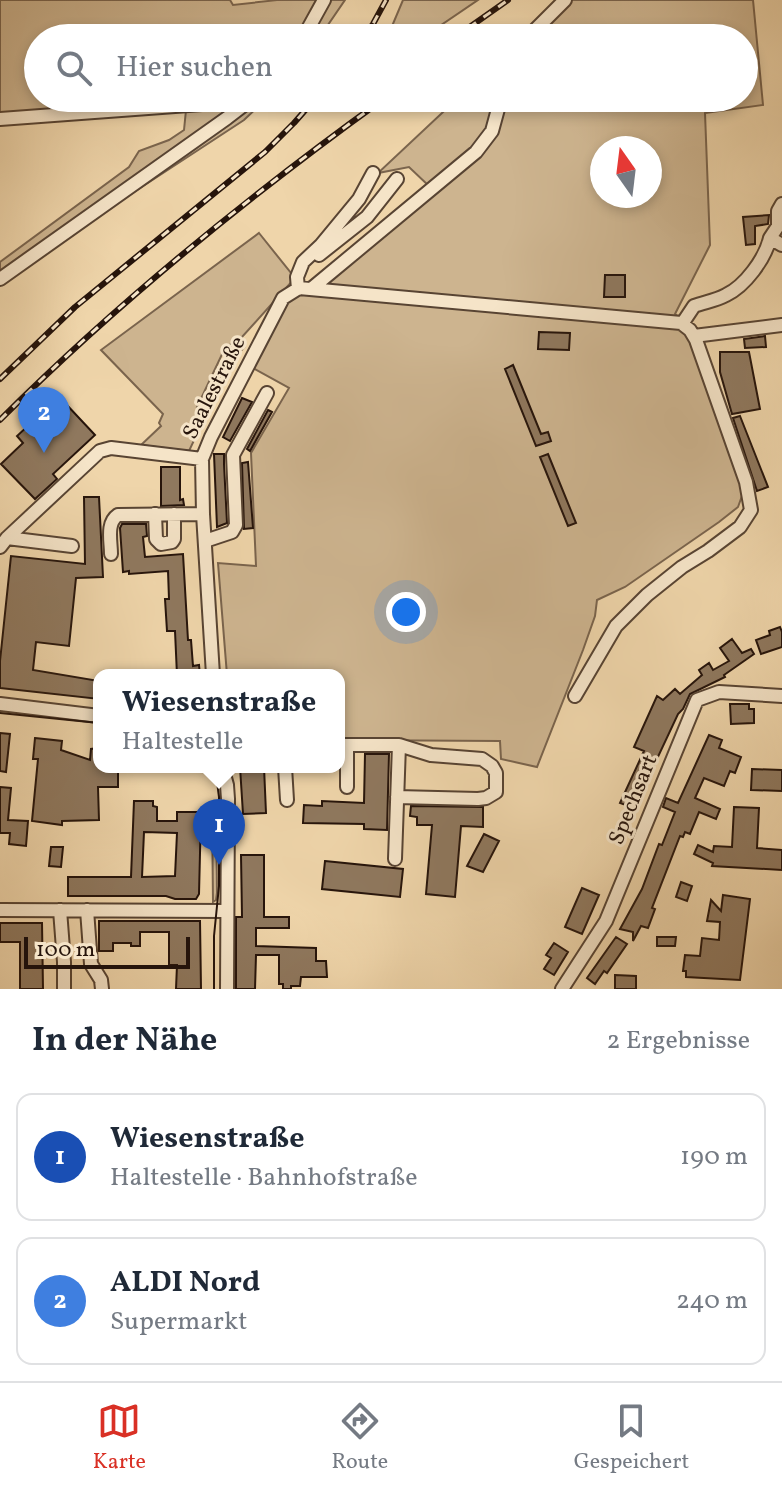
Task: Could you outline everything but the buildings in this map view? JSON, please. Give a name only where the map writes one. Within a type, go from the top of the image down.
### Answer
[{"type":"street","points":[[311,24],[324,0]]},
{"type":"street","points":[[541,24],[565,0]]},
{"type":"street","points":[[0,119],[94,112]]},
{"type":"street","points":[[0,279],[235,112]]},
{"type":"street","points":[[304,289],[476,152],[492,131],[497,112]]},
{"type":"street","points":[[318,253],[362,195],[373,173]]},
{"type":"street","points":[[304,289],[299,270],[303,262],[367,217],[397,179]]},
{"type":"street","points":[[362,195],[378,204]]},
{"type":"street","points":[[682,324],[694,306],[730,293],[753,271],[778,226],[778,211],[782,204]]},
{"type":"street","points":[[770,238],[782,245]]},
{"type":"street","points":[[304,289],[682,324],[694,336],[746,482],[751,510],[740,527],[682,567],[647,595],[616,626],[575,696]]},
{"type":"street","name":"Saalestraße","points":[[213,669],[203,514],[207,454],[283,298],[304,289]]},
{"type":"street","points":[[694,336],[782,325]]},
{"type":"street","points":[[205,541],[232,532],[236,525],[232,450],[267,393]]},
{"type":"street","points":[[3,543],[100,451],[111,448],[207,454]]},
{"type":"street","points":[[111,554],[110,525],[114,518],[125,514],[203,514]]},
{"type":"street","points":[[155,514],[156,539],[161,544],[172,542],[175,537],[174,514]]},
{"type":"street","points":[[3,543],[72,546]]},
{"type":"street","name":"Spechsart","points":[[562,989],[606,921],[697,700],[719,692],[782,696]]},
{"type":"street","points":[[0,704],[93,715]]},
{"type":"street","points":[[345,745],[399,745],[431,755],[482,759],[492,766],[497,779],[496,792],[486,798],[397,797]]},
{"type":"street","points":[[395,859],[399,745]]},
{"type":"street","points":[[345,766],[347,787]]},
{"type":"street","points":[[224,773],[228,799],[227,989]]},
{"type":"street","points":[[285,773],[287,800]]},
{"type":"street","points":[[0,910],[227,911]]},
{"type":"street","points":[[60,910],[64,989]]},
{"type":"street","points":[[87,910],[91,964],[101,980],[102,989]]},
{"type":"shaded area","points":[[0,0],[230,0],[233,5],[277,0],[345,0],[329,24],[24,24],[24,112],[157,112],[0,123]]},
{"type":"shaded area","points":[[403,0],[478,0],[443,24],[393,24]]},
{"type":"shaded area","points":[[558,0],[753,0],[755,24],[535,24]]},
{"type":"shaded area","points":[[758,52],[763,105],[758,106]]},
{"type":"shaded area","points":[[186,112],[252,112],[0,285],[0,262],[129,167],[139,151],[169,140],[184,130]]},
{"type":"shaded area","points":[[443,112],[712,112],[705,113],[710,245],[675,314],[686,322],[743,493],[738,507],[719,522],[625,587],[597,600],[583,650],[537,767],[501,759],[500,741],[345,740],[345,669],[227,669],[218,563],[256,566],[251,453],[289,388],[253,368],[293,290],[330,289],[331,269],[430,187],[409,167],[378,173]]},
{"type":"shaded area","points":[[259,233],[295,278],[242,337],[225,348],[197,407],[207,413],[189,451],[141,445],[161,426],[159,423],[163,414],[101,350]]},
{"type":"shaded area","points":[[212,806],[216,806],[217,893],[213,902]]},
{"type":"tram line","points":[[0,713],[93,722]]},
{"type":"tram line","points":[[213,773],[219,797],[214,989]]},
{"type":"railway","points":[[373,24],[386,0]]},
{"type":"railway","points":[[474,24],[508,0]]},
{"type":"railway","points":[[0,379],[75,307],[265,152],[304,112]]},
{"type":"railway","points":[[0,420],[138,292],[284,173],[366,112]]},
{"type":"place","name":"ALDI Nord","points":[[44,453]]},
{"type":"place","name":"Wiesenstraße","points":[[219,865]]}]
